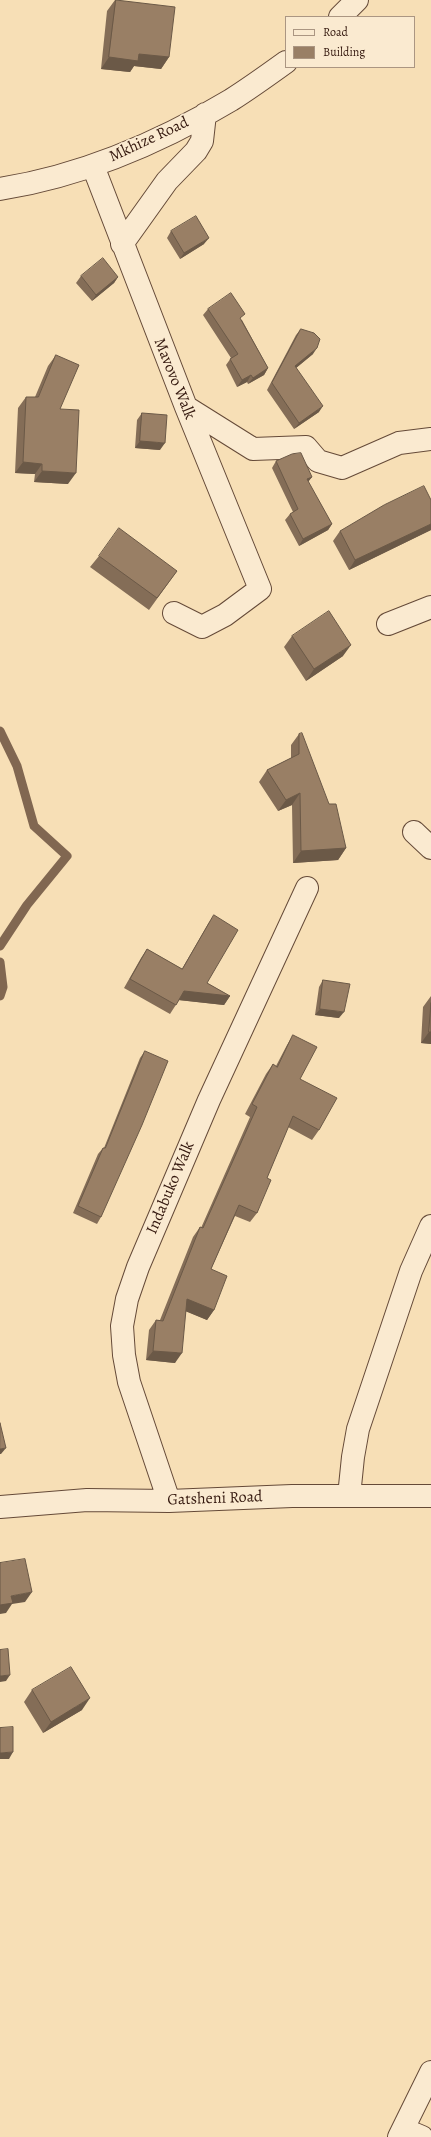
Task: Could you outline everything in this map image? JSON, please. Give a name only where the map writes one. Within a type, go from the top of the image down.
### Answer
[{"type":"street","points":[[341,16],[357,0]]},
{"type":"street","name":"Mkhize Road","points":[[0,189],[93,166],[168,134],[231,100],[285,63]]},
{"type":"street","points":[[122,244],[167,181],[196,152],[202,141],[205,114]]},
{"type":"street","name":"Mavovo Walk","points":[[93,166],[186,407],[260,590],[225,615],[202,627],[174,613]]},
{"type":"street","points":[[186,407],[253,450],[306,447],[318,460],[342,468],[399,443],[431,439]]},
{"type":"street","points":[[388,624],[431,607]]},
{"type":"street","points":[[414,832],[431,848]]},
{"type":"street","name":"Indabuko Walk","points":[[169,1501],[129,1382],[124,1355],[122,1326],[127,1300],[138,1267],[209,1100],[308,888]]},
{"type":"street","points":[[349,1496],[353,1457],[358,1429],[412,1271],[431,1226]]},
{"type":"street","name":"Gatsheni Road","points":[[0,1507],[87,1500],[169,1501],[349,1496],[431,1496]]},
{"type":"street","points":[[408,2134],[431,2072]]},
{"type":"building","points":[[116,0],[175,7],[169,57],[139,54],[138,61],[109,57]]},
{"type":"building","points":[[196,216],[209,238],[184,253],[171,231]]},
{"type":"building","points":[[103,258],[118,277],[96,295],[81,276]]},
{"type":"building","points":[[231,293],[245,314],[240,318],[268,368],[253,378],[251,375],[242,380],[230,359],[238,354],[208,309]]},
{"type":"building","points":[[301,329],[314,333],[320,339],[317,348],[295,366],[323,406],[299,423],[272,383]]},
{"type":"building","points":[[56,355],[79,365],[60,409],[79,410],[76,473],[42,471],[42,464],[23,462],[26,397],[38,397]]},
{"type":"building","points":[[142,413],[167,415],[165,443],[140,441]]},
{"type":"building","points":[[301,453],[312,477],[307,479],[332,524],[303,539],[290,514],[298,509],[276,461],[292,454]]},
{"type":"building","points":[[424,486],[431,500],[431,524],[355,560],[340,531],[384,505]]},
{"type":"building","points":[[119,528],[177,571],[157,598],[99,556]]},
{"type":"building","points":[[329,611],[351,645],[314,669],[292,636]]},
{"type":"building","points":[[302,733],[329,804],[336,804],[346,848],[301,851],[300,793],[286,800],[267,770],[299,754],[299,734]]},
{"type":"building","points":[[214,915],[238,930],[207,983],[230,996],[184,991],[176,1005],[130,979],[147,949],[182,969]]},
{"type":"building","points":[[323,980],[350,984],[344,1012],[320,1009]]},
{"type":"building","points":[[431,1003],[431,1032],[429,1032]]},
{"type":"building","points":[[293,1035],[317,1047],[300,1079],[337,1098],[319,1130],[293,1116],[267,1178],[271,1180],[257,1213],[239,1205],[211,1269],[227,1276],[214,1310],[187,1299],[182,1353],[153,1351],[156,1320],[163,1321],[200,1227],[203,1228],[257,1107],[252,1104],[273,1064],[277,1067]]},
{"type":"building","points":[[145,1051],[168,1061],[142,1125],[101,1217],[78,1206],[103,1148],[105,1148]]},
{"type":"building","points":[[0,1423],[6,1448],[0,1449]]},
{"type":"building","points":[[25,1559],[32,1592],[11,1596],[13,1603],[0,1605],[0,1563]]},
{"type":"building","points":[[8,1649],[10,1675],[0,1676],[0,1650]]},
{"type":"building","points":[[71,1667],[90,1698],[51,1722],[32,1690]]},
{"type":"building","points":[[13,1727],[13,1752],[0,1753],[0,1728]]},
{"type":"waterway","points":[[0,731],[17,766],[34,826],[67,856],[27,905],[0,946]]},
{"type":"waterway","points":[[0,962],[3,987],[0,996]]}]
